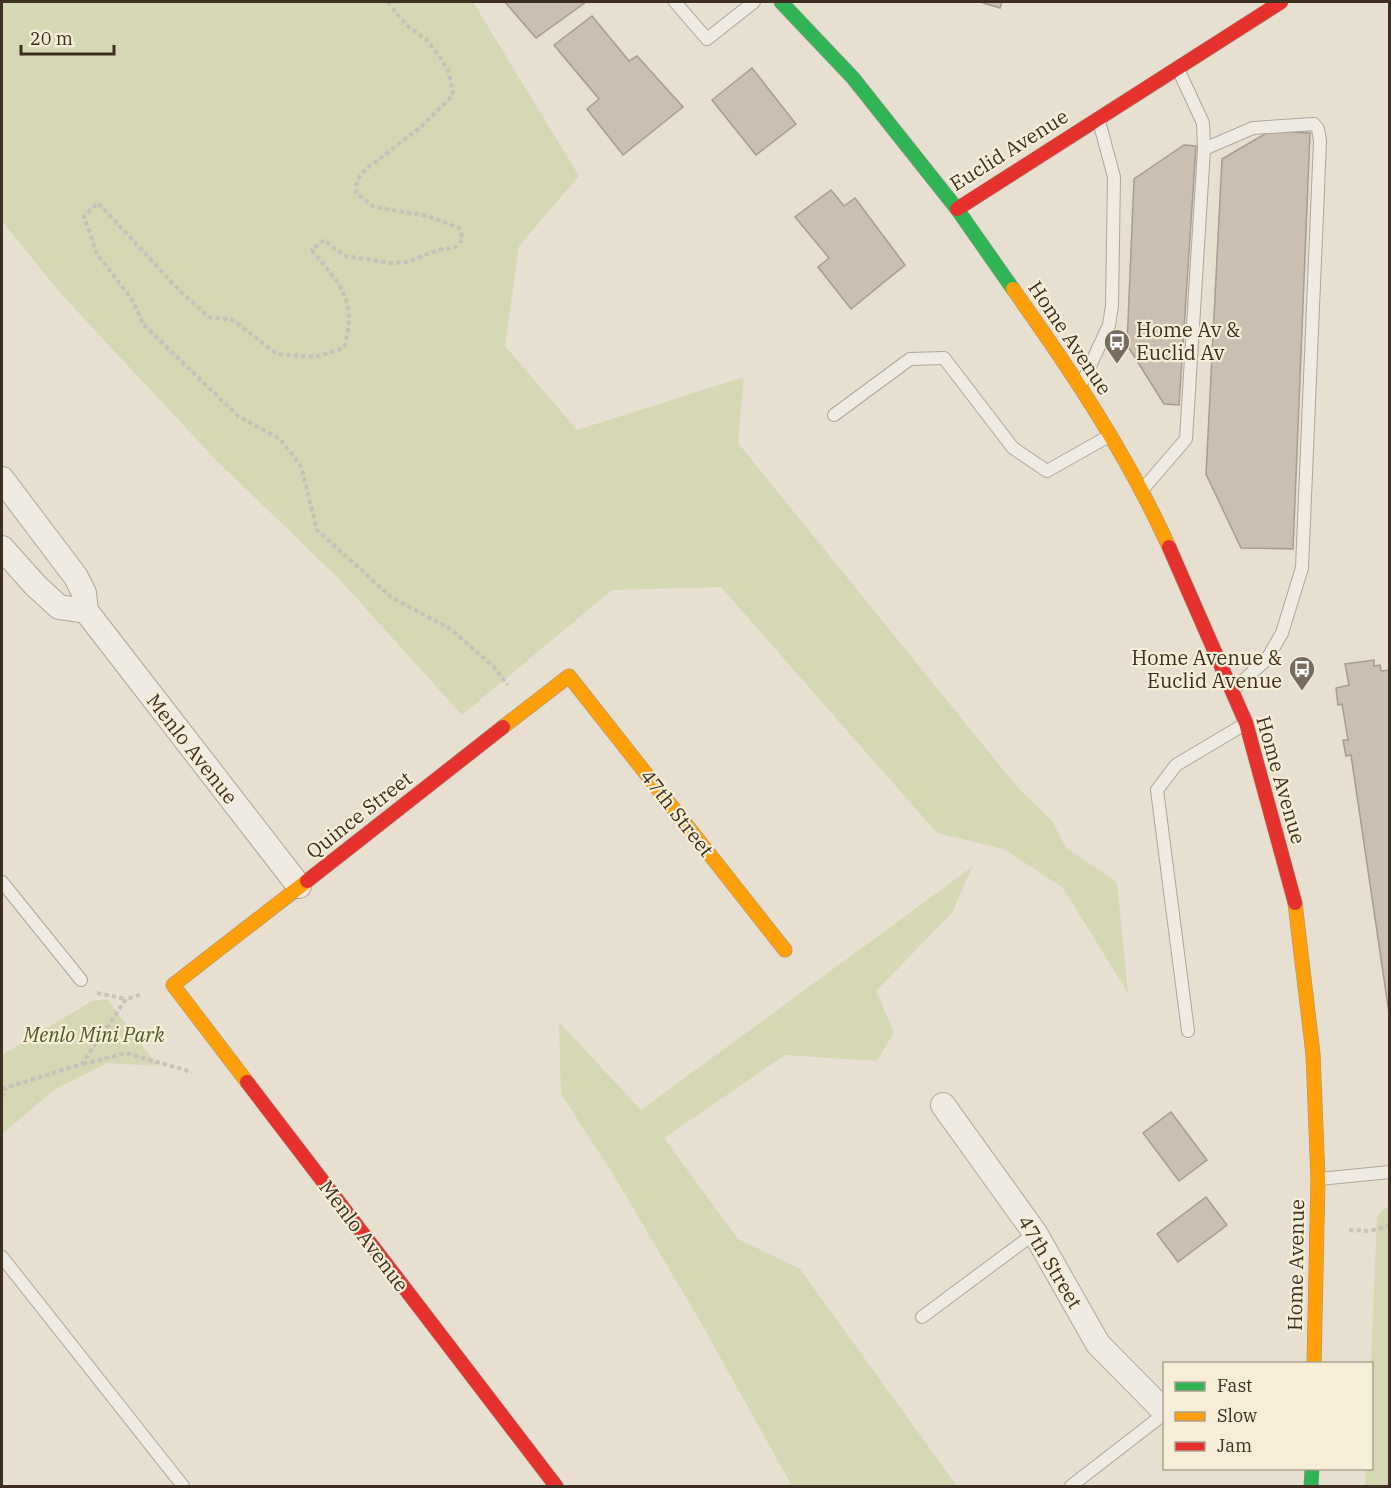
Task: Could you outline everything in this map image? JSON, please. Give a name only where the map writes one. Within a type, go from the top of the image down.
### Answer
[{"type":"main road","name":"Euclid Avenue","points":[[781,2],[853,78],[957,209],[1097,117],[1281,2]]},
{"type":"main road","name":"Home Avenue","points":[[957,209],[1081,385],[1143,490],[1233,689],[1246,723],[1295,904],[1313,1054],[1318,1179],[1315,1230],[1314,1362]]},
{"type":"main road","name":"Quince Street","points":[[173,985],[569,676]]},
{"type":"main road","name":"47th Street","points":[[569,676],[785,950]]},
{"type":"main road","name":"Menlo Avenue","points":[[173,985],[556,1486]]},
{"type":"main road","points":[[1311,1486],[1312,1470]]},
{"type":"street","name":"Menlo Avenue","points":[[2,479],[76,576],[84,593],[86,611],[299,886]]},
{"type":"street","points":[[2,548],[36,586],[59,607],[86,611]]},
{"type":"street","name":"47th Street","points":[[943,1105],[1035,1233],[1098,1344],[1163,1412]]},
{"type":"lane","points":[[675,2],[707,39],[754,2]]},
{"type":"lane","points":[[1143,490],[1186,439],[1204,149],[1203,123],[1178,68]]},
{"type":"lane","points":[[1081,385],[1109,325],[1112,306],[1114,177],[1097,117]]},
{"type":"lane","points":[[1204,149],[1253,128],[1308,123],[1314,124],[1318,129],[1320,141],[1302,568],[1282,633],[1267,659],[1233,689]]},
{"type":"lane","points":[[834,415],[909,360],[944,357],[1013,448],[1047,471],[1110,436]]},
{"type":"lane","points":[[1188,1031],[1157,790],[1176,765],[1246,723]]},
{"type":"lane","points":[[2,882],[81,980]]},
{"type":"lane","points":[[1318,1179],[1389,1172]]},
{"type":"lane","points":[[922,1317],[1035,1233]]},
{"type":"lane","points":[[2,1257],[183,1486]]},
{"type":"lane","points":[[1071,1486],[1163,1414]]},
{"type":"path","points":[[388,2],[406,25],[427,40],[440,57],[449,73],[453,95],[421,127],[366,169],[357,180],[356,193],[374,207],[428,216],[459,228],[463,239],[456,247],[438,250],[407,262],[390,263],[345,256],[324,240],[316,244],[312,250],[347,294],[350,327],[344,348],[315,357],[277,354],[233,320],[209,317],[180,291],[98,203],[84,216],[97,254],[131,298],[144,325],[238,416],[280,439],[301,466],[317,530],[391,597],[449,628],[493,666],[527,709]]},
{"type":"path","points":[[81,980],[94,985],[96,992],[102,995],[126,999],[173,985]]},
{"type":"path","points":[[82,1064],[126,999]]},
{"type":"path","points":[[2,1097],[4,1088],[126,1053],[192,1072]]},
{"type":"path","points":[[1315,1230],[1370,1231],[1389,1226]]},
{"type":"green space","points":[[2,2],[473,2],[579,176],[519,246],[505,346],[577,430],[744,377],[738,443],[1018,788],[1052,821],[1066,848],[1117,882],[1128,993],[1063,888],[1004,849],[937,833],[721,587],[612,590],[462,715],[340,580],[214,458],[61,294],[2,221]]},
{"type":"green space","points":[[972,867],[952,913],[876,991],[894,1032],[877,1061],[785,1055],[664,1138],[738,1239],[800,1269],[957,1486],[792,1486],[696,1314],[611,1171],[561,1094],[559,1022],[641,1110]]},
{"type":"green space","name":"Menlo Mini Park","points":[[107,999],[158,1066],[107,1063],[55,1089],[2,1134],[2,1055],[92,1001]]},
{"type":"green space","points":[[1389,1205],[1389,1486],[1365,1486],[1366,1470],[1373,1470],[1373,1362],[1371,1362],[1377,1216]]},
{"type":"building","points":[[505,2],[586,2],[536,38]]},
{"type":"building","points":[[980,2],[1002,2],[1000,8]]},
{"type":"building","points":[[592,16],[629,61],[637,56],[683,107],[623,155],[587,109],[599,99],[554,45]]},
{"type":"building","points":[[752,68],[796,124],[756,155],[712,100]]},
{"type":"building","points":[[1270,131],[1310,133],[1293,549],[1241,548],[1206,474],[1222,159]]},
{"type":"building","points":[[1184,145],[1196,146],[1179,405],[1164,404],[1127,345],[1134,179]]},
{"type":"building","points":[[831,190],[844,206],[855,198],[905,265],[851,309],[818,267],[829,258],[795,217]]},
{"type":"building","points":[[1374,660],[1374,666],[1380,665],[1381,671],[1390,670],[1390,1020],[1351,755],[1346,756],[1343,740],[1348,740],[1342,704],[1338,705],[1336,688],[1349,685],[1345,664]]},
{"type":"building","points":[[1171,1112],[1207,1160],[1179,1181],[1143,1133]]},
{"type":"building","points":[[1206,1197],[1227,1225],[1178,1262],[1157,1234]]},
{"type":"traffic: fast","points":[[781,2],[853,78],[957,209],[1013,289]]},
{"type":"traffic: fast","points":[[1311,1486],[1312,1470]]},
{"type":"traffic: slow","points":[[1013,289],[1117,446],[1169,547]]},
{"type":"traffic: slow","points":[[503,727],[569,676],[785,950]]},
{"type":"traffic: slow","points":[[247,1082],[173,985],[307,881]]},
{"type":"traffic: slow","points":[[1295,903],[1313,1054],[1318,1179],[1314,1362]]},
{"type":"traffic: jam","points":[[957,209],[1281,2]]},
{"type":"traffic: jam","points":[[1169,547],[1246,723],[1295,903]]},
{"type":"traffic: jam","points":[[307,881],[503,727]]},
{"type":"traffic: jam","points":[[247,1082],[556,1486]]},
{"type":"place","name":"Home Av & Euclid Av","points":[[1117,365]]},
{"type":"place","name":"Home Avenue & Euclid Avenue","points":[[1302,692]]}]
